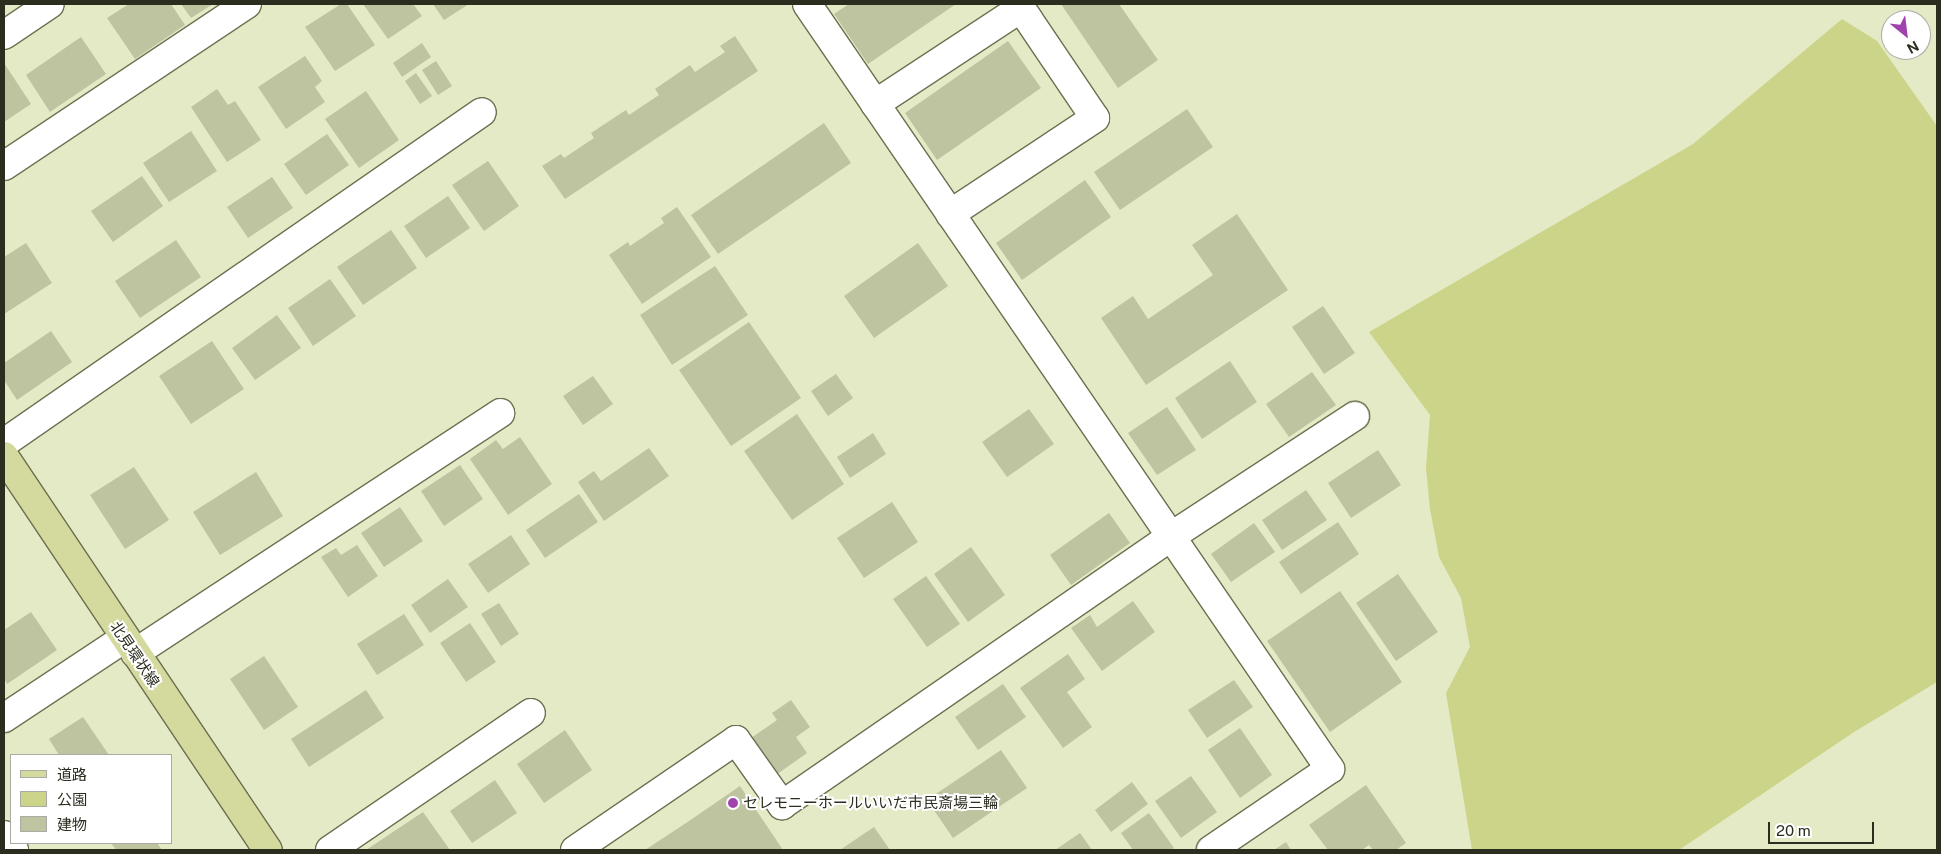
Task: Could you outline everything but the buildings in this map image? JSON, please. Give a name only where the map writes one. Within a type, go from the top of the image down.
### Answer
[{"type":"main road","name":"北見環状線","points":[[4,456],[268,850]]},
{"type":"street","points":[[4,35],[50,4]]},
{"type":"street","points":[[4,166],[247,4]]},
{"type":"street","points":[[810,5],[875,104],[1330,769],[1211,850]]},
{"type":"street","points":[[875,104],[1019,6],[1095,118],[950,214]]},
{"type":"street","points":[[4,443],[482,112]]},
{"type":"street","points":[[4,718],[130,646],[500,413]]},
{"type":"street","points":[[575,850],[736,740],[782,805],[1170,537],[1355,416]]},
{"type":"street","points":[[330,850],[531,713]]},
{"type":"street","points":[[4,836],[14,850]]},
{"type":"green space","points":[[1842,19],[1877,41],[1881,47],[1881,60],[1890,60],[1937,126],[1937,682],[1854,732],[1679,850],[1472,850],[1446,693],[1470,647],[1461,598],[1439,557],[1430,509],[1426,468],[1430,415],[1369,332],[1693,144]]},
{"type":"place","name":"セレモニーホールいいだ市民斎場三輪","points":[[733,803]]}]
